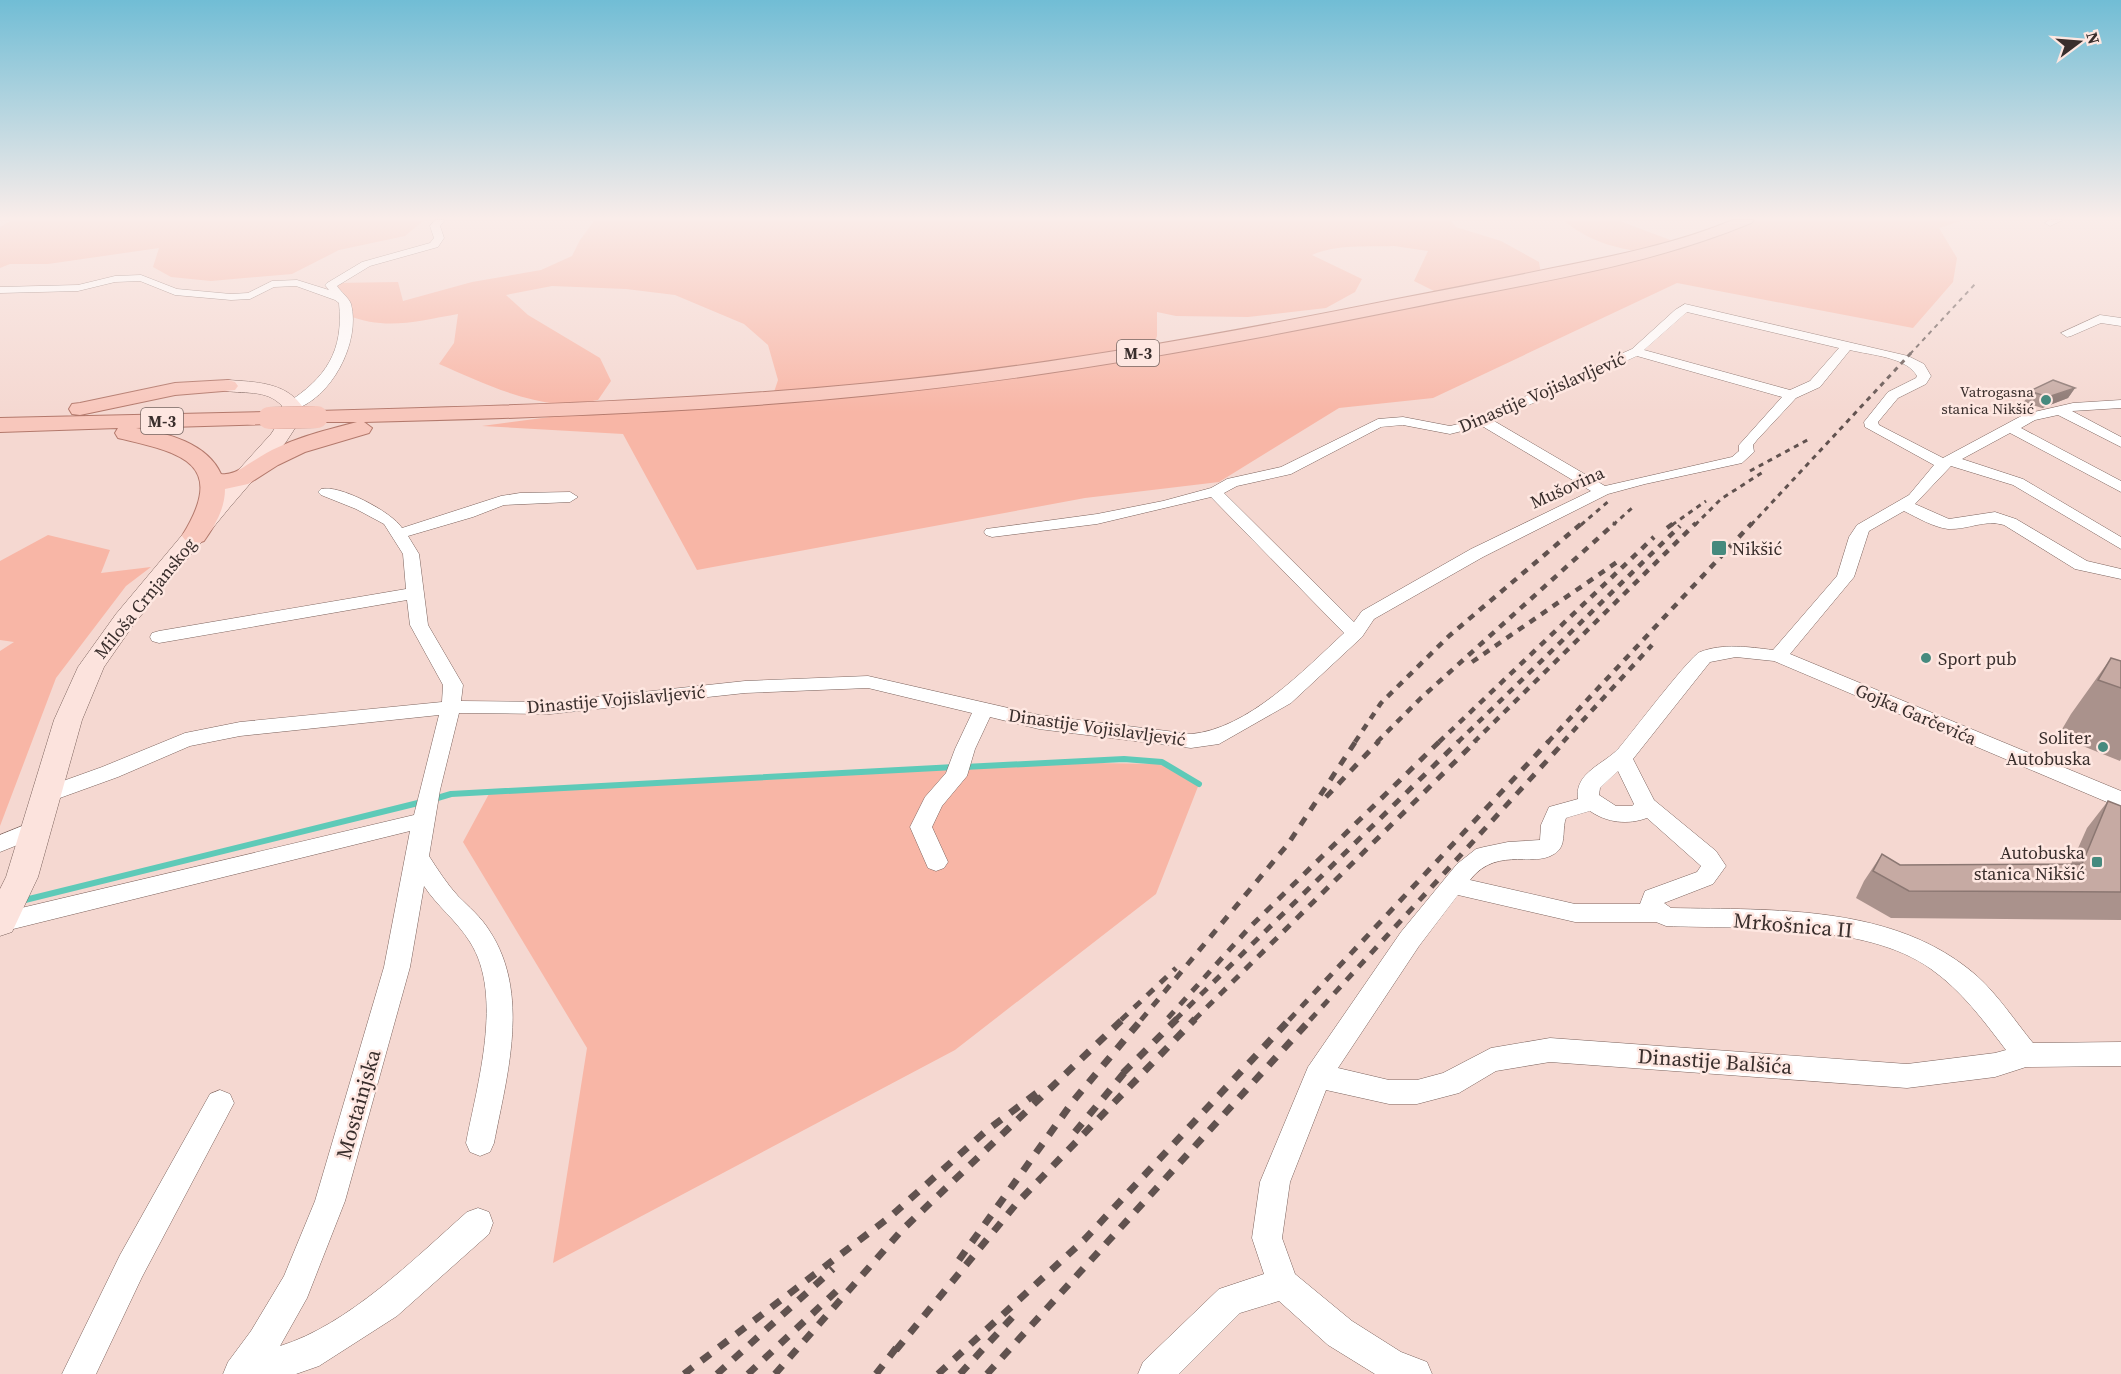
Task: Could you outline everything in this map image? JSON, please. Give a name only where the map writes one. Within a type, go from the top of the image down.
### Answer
[{"type":"main road","name":"M-3","points":[[0,423],[487,414],[759,399],[917,384],[1051,367],[1296,323],[1493,284]]},
{"type":"main road","points":[[228,386],[183,396],[170,403],[166,411],[180,416],[265,418]]},
{"type":"main road","points":[[0,423],[175,389],[228,386],[270,391],[283,396],[292,406]]},
{"type":"main road","name":"Miloša Crnjanskog","points":[[7,910],[37,828],[76,697],[91,667],[117,630],[290,422],[293,415],[292,406]]},
{"type":"main road","points":[[211,480],[225,482],[244,477],[284,453],[338,433],[382,424],[487,414]]},
{"type":"main road","points":[[64,423],[134,434],[171,443],[198,460],[211,480],[213,490],[211,504],[195,536]]},
{"type":"street","points":[[0,290],[84,288],[171,291],[241,297],[255,294],[273,284]]},
{"type":"street","points":[[292,406],[314,390],[340,359],[347,330],[345,302],[300,284]]},
{"type":"street","points":[[332,284],[339,298]]},
{"type":"street","points":[[1636,352],[1647,340],[1663,329],[1675,315],[1686,308],[1903,359],[1923,371],[1921,381],[1893,395],[1870,424],[1877,430],[1948,463],[2018,482],[2121,544]]},
{"type":"street","points":[[2067,333],[2100,319],[2121,322]]},
{"type":"street","points":[[1791,395],[1815,384],[1848,345]]},
{"type":"street","name":"Dinastije Vojislavljević","points":[[992,532],[1097,519],[1165,506],[1232,483],[1286,471],[1378,423],[1403,421],[1450,430],[1482,420],[1636,352],[1791,395]]},
{"type":"street","name":"Mušovina","points":[[1355,633],[1368,615],[1477,553],[1603,490],[1737,460],[1747,452],[1746,445],[1752,437],[1791,395]]},
{"type":"street","points":[[1778,656],[1845,577],[1857,537],[1863,528],[1915,498],[1948,463],[2030,417],[2091,405],[2118,406]]},
{"type":"street","points":[[2059,410],[2121,443]]},
{"type":"street","points":[[1482,420],[1603,490]]},
{"type":"street","points":[[2011,428],[2121,487]]},
{"type":"street","points":[[1216,490],[1218,496],[1355,633]]},
{"type":"street","name":"Mostainjska","points":[[241,1374],[263,1343],[296,1287],[330,1201],[397,967],[426,808],[451,707],[453,685],[419,624],[411,554],[390,521],[362,506],[326,492]]},
{"type":"street","points":[[398,534],[501,501],[520,498],[570,497]]},
{"type":"street","points":[[1902,504],[1935,520],[1949,524],[1988,518],[2010,522],[2081,565],[2120,573]]},
{"type":"street","points":[[159,637],[416,593]]},
{"type":"street","name":"Dinastije Vojislavljević","points":[[46,795],[185,740],[240,729],[451,707],[550,708],[745,687],[868,682],[1062,725],[1191,741],[1212,739],[1284,699],[1355,633]]},
{"type":"street","name":"Gojka Garčevića","points":[[1593,802],[1588,797],[1589,786],[1599,774],[1622,758],[1704,657],[1736,651],[1778,656],[2121,800]]},
{"type":"street","points":[[936,862],[921,828],[933,802],[956,776],[965,748],[984,709]]},
{"type":"street","points":[[1622,758],[1646,805],[1708,857],[1714,866],[1706,878],[1653,897],[1651,906],[1657,913]]},
{"type":"street","points":[[1415,1374],[1391,1365],[1340,1333],[1283,1284],[1268,1238],[1275,1182],[1318,1076],[1410,939],[1465,870],[1484,855],[1508,850],[1541,850],[1551,844],[1552,825],[1557,813],[1593,802],[1599,808],[1617,816],[1639,813],[1646,805]]},
{"type":"street","points":[[7,910],[426,808]]},
{"type":"street","points":[[0,844],[37,828]]},
{"type":"street","points":[[418,858],[444,896],[482,938],[495,963],[499,992],[496,1054],[480,1143]]},
{"type":"street","name":"Mrkošnica II","points":[[1453,885],[1575,913],[1657,913],[1666,917],[1831,925],[1905,943],[1937,961],[1968,984],[2026,1055]]},
{"type":"street","name":"Dinastije Balšića","points":[[1318,1076],[1389,1092],[1418,1092],[1449,1084],[1491,1060],[1550,1050],[1907,1076],[1995,1065],[2026,1055],[2121,1054]]},
{"type":"street","points":[[79,1374],[131,1266],[220,1102]]},
{"type":"street","points":[[241,1374],[307,1354],[386,1305],[478,1223]]},
{"type":"street","points":[[1155,1374],[1230,1300],[1283,1284]]},
{"type":"shaded area","points":[[334,284],[399,284],[403,301],[464,284],[1359,284],[1355,292],[1326,308],[1248,317],[1176,316],[1157,312],[1157,336],[1152,349],[1442,295],[1420,284],[1675,284],[1433,398],[1339,408],[1219,482],[1085,498],[697,570],[623,434],[482,426],[618,408],[772,398],[778,380],[768,345],[744,324],[675,295],[626,289],[552,286],[506,295],[528,315],[600,358],[611,381],[598,400],[560,404],[513,394],[439,364],[454,343],[458,314],[389,324],[362,320],[347,315]]},
{"type":"shaded area","points":[[1683,284],[1951,284],[1913,328]]},
{"type":"shaded area","points":[[48,535],[110,550],[101,573],[151,567],[126,586],[56,678],[0,826],[0,651],[14,642],[0,640],[0,561]]},
{"type":"shaded area","points":[[1023,762],[1165,764],[1199,784],[1156,894],[955,1050],[553,1263],[587,1048],[463,842],[490,792]]},
{"type":"building","points":[[2053,380],[2075,388],[2048,397],[2030,391]]},
{"type":"building","points":[[2111,658],[2121,661],[2121,688],[2098,680]]},
{"type":"building","points":[[2108,801],[2121,806],[2121,892],[1909,891],[1873,871],[1882,854],[1900,865],[2082,864]]},
{"type":"waterway","points":[[964,767],[1124,759],[1162,762],[1199,784]]},
{"type":"waterway","points":[[434,799],[451,794],[955,767]]},
{"type":"waterway","points":[[21,901],[422,802]]},
{"type":"railway","points":[[1910,354],[1975,284]]},
{"type":"railway","points":[[1751,525],[1911,353]]},
{"type":"railway","points":[[1750,471],[1811,438]]},
{"type":"railway","points":[[1695,525],[1721,499],[1763,472]]},
{"type":"railway","points":[[1581,525],[1610,500]]},
{"type":"railway","points":[[1672,525],[1706,501]]},
{"type":"railway","points":[[1613,525],[1632,508]]},
{"type":"railway","points":[[1355,742],[1381,703],[1449,636],[1582,523]]},
{"type":"railway","points":[[1377,742],[1421,698],[1615,523]]},
{"type":"railway","points":[[1667,528],[1674,523]]},
{"type":"railway","points":[[1474,742],[1696,523]]},
{"type":"railway","points":[[1548,742],[1752,523]]},
{"type":"railway","points":[[1458,742],[1680,526]]},
{"type":"railway","points":[[1439,742],[1654,537]]},
{"type":"railway","points":[[1472,662],[1620,560]]},
{"type":"railway","points":[[1563,742],[1652,645]]},
{"type":"railway","points":[[1141,1020],[1288,844],[1356,741]]},
{"type":"railway","points":[[1326,797],[1379,741]]},
{"type":"railway","points":[[1168,1018],[1249,928],[1440,741]]},
{"type":"railway","points":[[1175,1020],[1459,741]]},
{"type":"railway","points":[[1195,1019],[1476,741]]},
{"type":"railway","points":[[1289,1020],[1549,741]]},
{"type":"railway","points":[[1310,1020],[1565,741]]},
{"type":"railway","points":[[1121,1020],[1176,968]]},
{"type":"railway","points":[[775,1374],[902,1230],[1123,1019]]},
{"type":"railway","points":[[959,1260],[1074,1100],[1142,1019]]},
{"type":"railway","points":[[1129,1067],[1177,1019]]},
{"type":"railway","points":[[896,1350],[1017,1203],[1195,1019]]},
{"type":"railway","points":[[938,1374],[1084,1240],[1290,1019]]},
{"type":"railway","points":[[987,1374],[1311,1019]]},
{"type":"railway","points":[[1075,1132],[1129,1067]]},
{"type":"railway","points":[[1123,1073],[1129,1067]]},
{"type":"railway","points":[[684,1374],[891,1216],[986,1131],[1038,1092]]},
{"type":"railway","points":[[717,1374],[833,1269]]},
{"type":"railway","points":[[748,1374],[843,1285]]},
{"type":"railway","points":[[960,1374],[1019,1310]]},
{"type":"railway","points":[[876,1374],[900,1343]]},
{"type":"place","name":"Vatrogasna stanica Nikšić","points":[[2046,400]]},
{"type":"place","name":"Nikšić","points":[[1719,548]]},
{"type":"place","name":"Sport pub","points":[[1926,658]]},
{"type":"place","name":"Soliter Autobuska","points":[[2103,747]]},
{"type":"place","name":"Autobuska stanica Nikšić","points":[[2097,862]]}]
